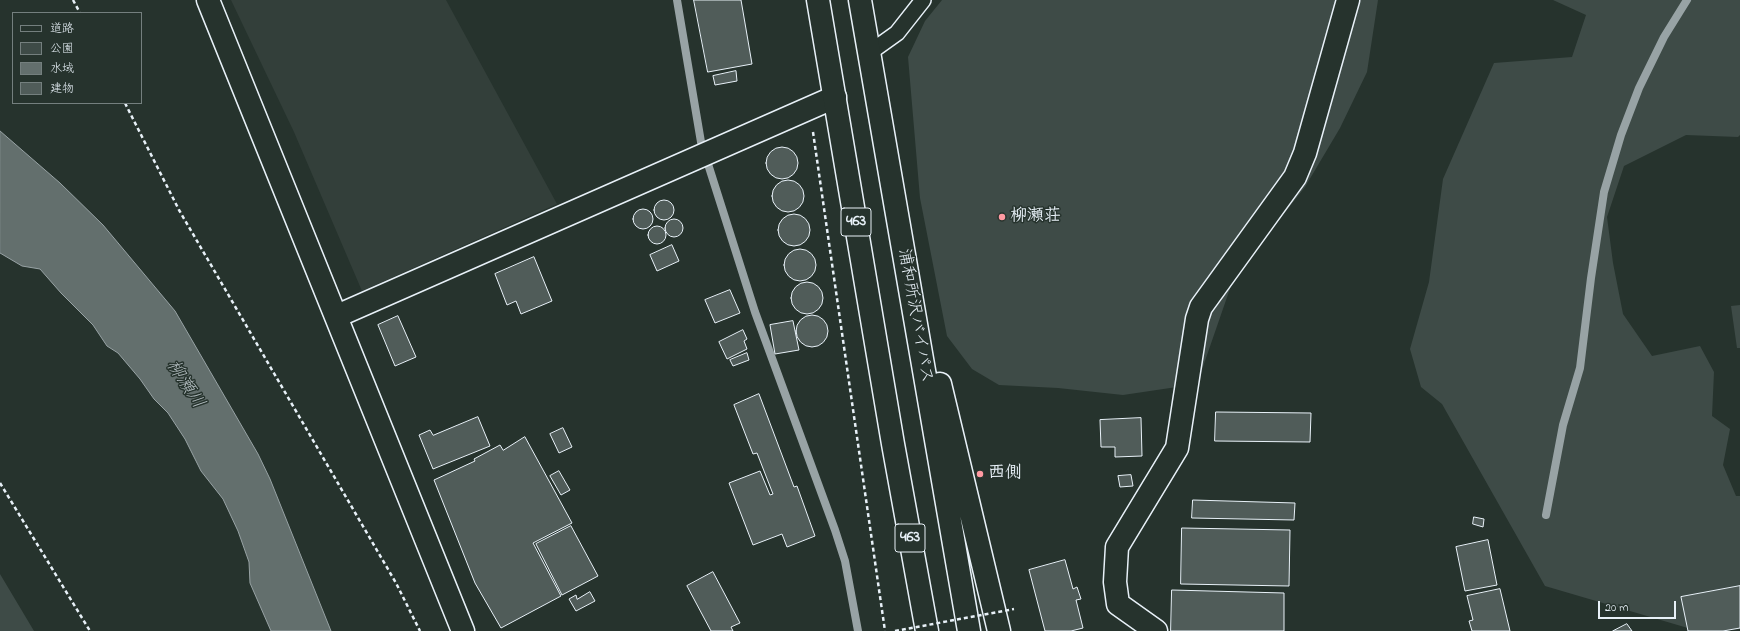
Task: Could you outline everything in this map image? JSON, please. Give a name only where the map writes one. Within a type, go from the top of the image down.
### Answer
[{"type":"main road","points":[[208,0],[337,316],[462,631]]},
{"type":"main road","name":"463","points":[[818,0],[893,444],[927,631]]},
{"type":"main road","name":"浦和所沢バイパス","points":[[860,0],[969,631]]},
{"type":"main road","points":[[1156,631],[1118,604],[1115,582],[1117,547],[1177,448],[1197,319],[1201,307],[1295,178],[1303,159],[1348,0]]},
{"type":"main road","points":[[337,316],[835,98]]},
{"type":"main road","points":[[902,250],[934,360],[999,631]]},
{"type":"main road","points":[[893,444],[899,526],[911,631]]},
{"type":"lane","points":[[869,53],[897,33],[923,0]]},
{"type":"path","points":[[73,0],[79,12]]},
{"type":"path","points":[[126,104],[179,210],[396,584],[420,631]]},
{"type":"path","points":[[813,132],[885,631]]},
{"type":"path","points":[[0,483],[90,631]]},
{"type":"path","points":[[895,631],[1014,609]]},
{"type":"shaded area","points":[[231,0],[446,0],[557,204],[362,291],[294,132]]},
{"type":"green space","points":[[942,0],[1378,0],[1367,72],[1340,128],[1305,187],[1234,277],[1197,384],[1123,395],[1058,388],[999,385],[972,369],[947,336],[920,198],[908,57],[925,21]]},
{"type":"green space","points":[[1553,0],[1740,0],[1740,135],[1738,137],[1686,135],[1624,166],[1607,217],[1613,263],[1623,314],[1652,356],[1700,346],[1714,372],[1712,416],[1730,429],[1723,465],[1736,496],[1740,496],[1740,629],[1698,631],[1545,586],[1442,404],[1421,387],[1410,349],[1429,282],[1443,179],[1494,63],[1572,57],[1586,15]]},
{"type":"green space","points":[[1740,305],[1740,348],[1737,348],[1731,306]]},
{"type":"green space","points":[[0,574],[34,631],[0,631]]},
{"type":"water","name":"柳瀬川","points":[[0,131],[60,183],[103,225],[175,311],[258,454],[270,479],[331,631],[271,631],[250,583],[249,562],[238,531],[223,499],[201,471],[185,439],[168,413],[154,399],[140,379],[118,353],[107,346],[93,325],[61,293],[40,269],[22,266],[0,253]]},
{"type":"building","points":[[694,0],[741,0],[752,64],[708,72]]},
{"type":"building","points":[[736,71],[737,81],[715,85],[713,76]]},
{"type":"building","points":[[779,147],[785,147],[794,151],[798,163],[794,175],[785,179],[779,179],[770,175],[766,166],[766,160],[770,151]]},
{"type":"building","points":[[785,180],[791,180],[800,184],[804,196],[800,208],[791,212],[785,212],[776,208],[772,199],[772,193],[776,184]]},
{"type":"building","points":[[660,200],[668,200],[674,206],[674,214],[668,220],[660,220],[654,214],[654,206]]},
{"type":"building","points":[[639,209],[647,209],[653,215],[653,223],[647,229],[639,229],[633,223],[633,215]]},
{"type":"building","points":[[791,214],[797,214],[806,218],[810,230],[806,242],[797,246],[791,246],[782,242],[778,233],[778,227],[782,218]]},
{"type":"building","points":[[674,219],[680,222],[683,228],[680,234],[674,237],[668,234],[665,228],[668,222]]},
{"type":"building","points":[[657,226],[663,229],[666,235],[663,241],[657,244],[651,241],[648,235],[651,229]]},
{"type":"building","points":[[672,245],[679,261],[657,271],[650,255]]},
{"type":"building","points":[[797,249],[803,249],[812,253],[816,265],[812,277],[803,281],[797,281],[788,277],[784,268],[784,262],[788,253]]},
{"type":"building","points":[[534,257],[552,301],[521,314],[516,301],[507,305],[495,274]]},
{"type":"building","points":[[804,282],[810,282],[819,286],[823,298],[819,310],[810,314],[804,314],[795,310],[791,301],[791,295],[795,286]]},
{"type":"building","points":[[730,290],[740,313],[715,323],[705,300]]},
{"type":"building","points":[[809,315],[815,315],[824,319],[828,331],[824,343],[815,347],[809,347],[800,343],[796,334],[796,328],[800,319]]},
{"type":"building","points":[[398,316],[416,357],[395,366],[378,325]]},
{"type":"building","points":[[793,321],[799,350],[775,354],[770,325]]},
{"type":"building","points":[[743,330],[747,339],[744,341],[747,349],[727,359],[719,342]]},
{"type":"building","points":[[747,353],[749,360],[733,366],[730,360]]},
{"type":"building","points":[[759,394],[794,487],[797,486],[815,536],[787,547],[782,534],[753,545],[729,483],[760,471],[770,495],[773,494],[757,453],[753,454],[734,405]]},
{"type":"building","points":[[1216,412],[1311,413],[1310,442],[1215,441]]},
{"type":"building","points":[[478,417],[490,446],[433,469],[419,435],[430,430],[433,435]]},
{"type":"building","points":[[1141,418],[1142,456],[1115,457],[1115,447],[1101,447],[1100,420]]},
{"type":"building","points":[[563,428],[572,447],[559,453],[550,434]]},
{"type":"building","points":[[525,437],[572,523],[533,543],[561,596],[501,628],[475,583],[434,480],[475,461],[474,459],[500,445],[503,450]]},
{"type":"building","points":[[559,471],[570,490],[561,495],[550,476]]},
{"type":"building","points":[[1131,475],[1133,486],[1120,487],[1118,476]]},
{"type":"building","points":[[1193,500],[1295,503],[1294,520],[1192,518]]},
{"type":"building","points":[[1474,517],[1484,519],[1483,527],[1473,524]]},
{"type":"building","points":[[571,526],[598,576],[562,595],[536,544]]},
{"type":"building","points":[[1182,528],[1290,530],[1289,586],[1181,584]]},
{"type":"building","points":[[1488,540],[1497,585],[1465,591],[1456,547]]},
{"type":"building","points":[[1065,560],[1073,589],[1077,587],[1081,599],[1076,600],[1083,628],[1071,631],[1045,631],[1029,570]]},
{"type":"building","points":[[713,572],[740,623],[731,627],[733,631],[711,631],[687,586]]},
{"type":"building","points":[[1740,586],[1740,628],[1723,631],[1688,631],[1681,597]]},
{"type":"building","points":[[1500,589],[1510,631],[1472,631],[1469,621],[1473,620],[1467,596]]},
{"type":"building","points":[[1172,590],[1284,593],[1284,631],[1171,631]]},
{"type":"building","points":[[590,592],[595,601],[576,611],[569,599],[576,595],[577,599]]},
{"type":"building","points":[[1627,624],[1632,631],[1613,631]]},
{"type":"waterway","points":[[677,0],[701,142],[755,312],[845,561],[858,631]]},
{"type":"waterway","points":[[1546,515],[1563,425],[1580,368],[1591,278],[1604,192],[1621,135],[1639,88],[1664,37],[1687,0]]},
{"type":"place","name":"柳瀬荘","points":[[1002,217]]},
{"type":"place","name":"西側","points":[[980,474]]}]
